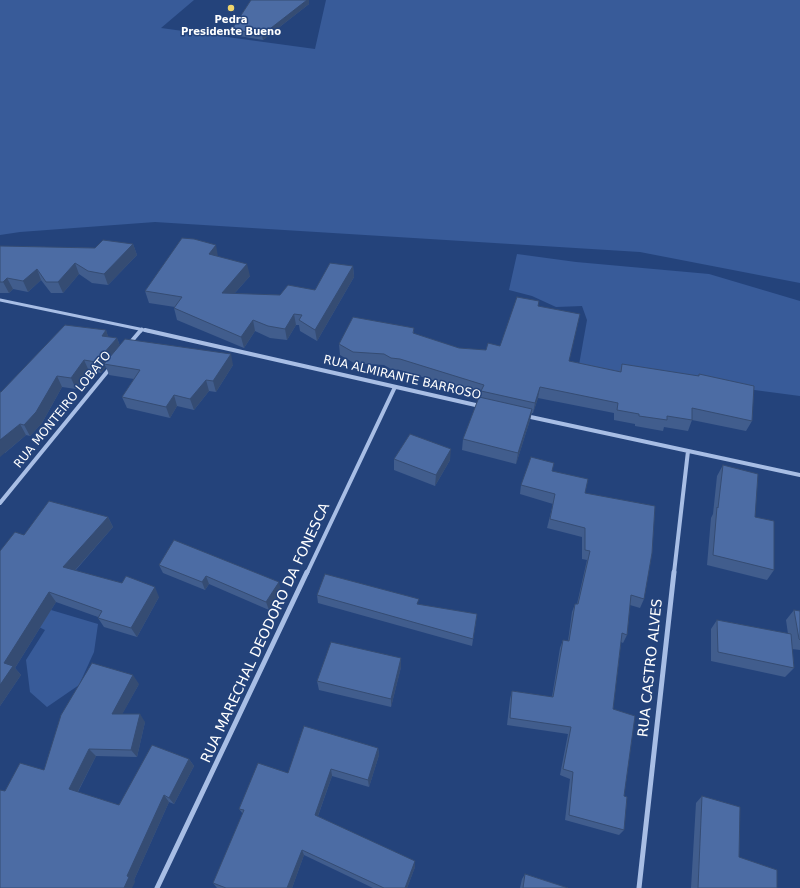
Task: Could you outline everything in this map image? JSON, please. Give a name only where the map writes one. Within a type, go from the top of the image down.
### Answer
[{"type":"street","name":"RUA ALMIRANTE BARROSO","points":[[0,300],[142,329],[395,388],[488,408]]},
{"type":"street","name":"RUA MONTEIRO LOBATO","points":[[127,347],[142,329]]},
{"type":"street","name":"RUA MONTEIRO LOBATO","points":[[0,503],[113,365]]},
{"type":"street","name":"RUA MARECHAL DEODORO DA FONESCA","points":[[157,888],[395,388]]},
{"type":"street","points":[[518,414],[800,475]]},
{"type":"street","name":"RUA CASTRO ALVES","points":[[639,888],[688,451]]},
{"type":"shaded area","points":[[0,0],[194,0],[161,28],[315,49],[326,0],[800,0],[800,283],[640,252],[155,222],[20,232],[0,235]]},
{"type":"shaded area","points":[[517,254],[576,262],[709,274],[800,301],[800,396],[618,372],[579,365],[587,320],[582,306],[556,307],[532,296],[509,290]]},
{"type":"shaded area","points":[[51,610],[98,624],[94,652],[79,685],[47,707],[30,692],[26,660],[45,630],[35,625]]},
{"type":"building","points":[[251,0],[307,0],[262,35],[232,29]]},
{"type":"building","points":[[182,238],[194,239],[216,245],[209,254],[247,264],[222,293],[280,295],[288,285],[315,290],[330,263],[353,266],[315,330],[299,320],[302,315],[294,314],[285,329],[268,326],[253,320],[241,337],[174,308],[182,297],[145,291]]},
{"type":"building","points":[[103,240],[133,244],[104,274],[88,271],[75,263],[58,282],[46,282],[37,269],[23,281],[7,278],[3,282],[0,282],[0,246],[95,248]]},
{"type":"building","points":[[517,297],[539,301],[538,306],[580,314],[569,361],[621,372],[622,364],[699,376],[699,374],[754,386],[752,421],[692,408],[692,420],[667,416],[667,420],[639,416],[639,414],[617,410],[618,403],[540,387],[535,403],[481,391],[484,385],[400,359],[391,358],[384,354],[353,352],[339,344],[353,317],[414,328],[413,333],[459,348],[486,350],[488,343],[500,346]]},
{"type":"building","points":[[65,325],[106,330],[102,336],[117,338],[96,362],[84,360],[71,378],[57,376],[36,412],[24,425],[20,424],[0,440],[0,392]]},
{"type":"building","points":[[125,339],[231,354],[213,381],[206,380],[190,399],[174,395],[166,407],[122,397],[140,370],[104,364]]},
{"type":"building","points":[[479,397],[532,409],[518,453],[463,439]]},
{"type":"building","points":[[410,434],[451,449],[436,475],[394,459]]},
{"type":"building","points":[[531,457],[554,463],[552,471],[588,479],[585,493],[655,506],[652,553],[644,599],[631,595],[627,635],[622,633],[613,709],[635,716],[624,796],[627,797],[624,830],[569,815],[573,772],[563,769],[571,727],[510,718],[512,691],[553,697],[563,640],[569,641],[575,604],[578,604],[590,551],[585,550],[585,528],[550,519],[555,494],[521,485]]},
{"type":"building","points":[[723,465],[758,474],[755,517],[774,521],[774,570],[713,555],[717,507],[718,508]]},
{"type":"building","points":[[49,501],[108,517],[63,567],[122,583],[126,576],[155,587],[131,628],[98,618],[102,611],[49,592],[4,663],[13,666],[0,685],[0,551],[15,532],[24,535]]},
{"type":"building","points":[[174,540],[279,582],[266,602],[206,576],[202,582],[159,565]]},
{"type":"building","points":[[325,574],[419,599],[417,604],[477,614],[473,639],[317,595]]},
{"type":"building","points":[[794,610],[800,611],[800,640],[799,639]]},
{"type":"building","points":[[717,620],[791,634],[794,668],[718,652]]},
{"type":"building","points":[[331,642],[401,658],[391,699],[317,681]]},
{"type":"building","points":[[92,663],[133,675],[112,714],[140,714],[131,750],[89,749],[69,789],[119,805],[152,745],[189,759],[169,798],[164,795],[127,876],[129,877],[124,888],[0,888],[0,790],[5,791],[20,763],[44,770],[61,715]]},
{"type":"building","points":[[304,726],[378,748],[368,780],[331,769],[315,815],[415,861],[405,888],[384,888],[302,850],[287,888],[226,888],[213,883],[244,810],[239,809],[258,763],[288,773]]},
{"type":"building","points":[[702,796],[740,807],[739,857],[777,870],[777,888],[698,888]]},
{"type":"building","points":[[525,874],[568,888],[523,888]]},
{"type":"place","name":"Pedra Presidente Bueno","points":[[231,8]]}]
